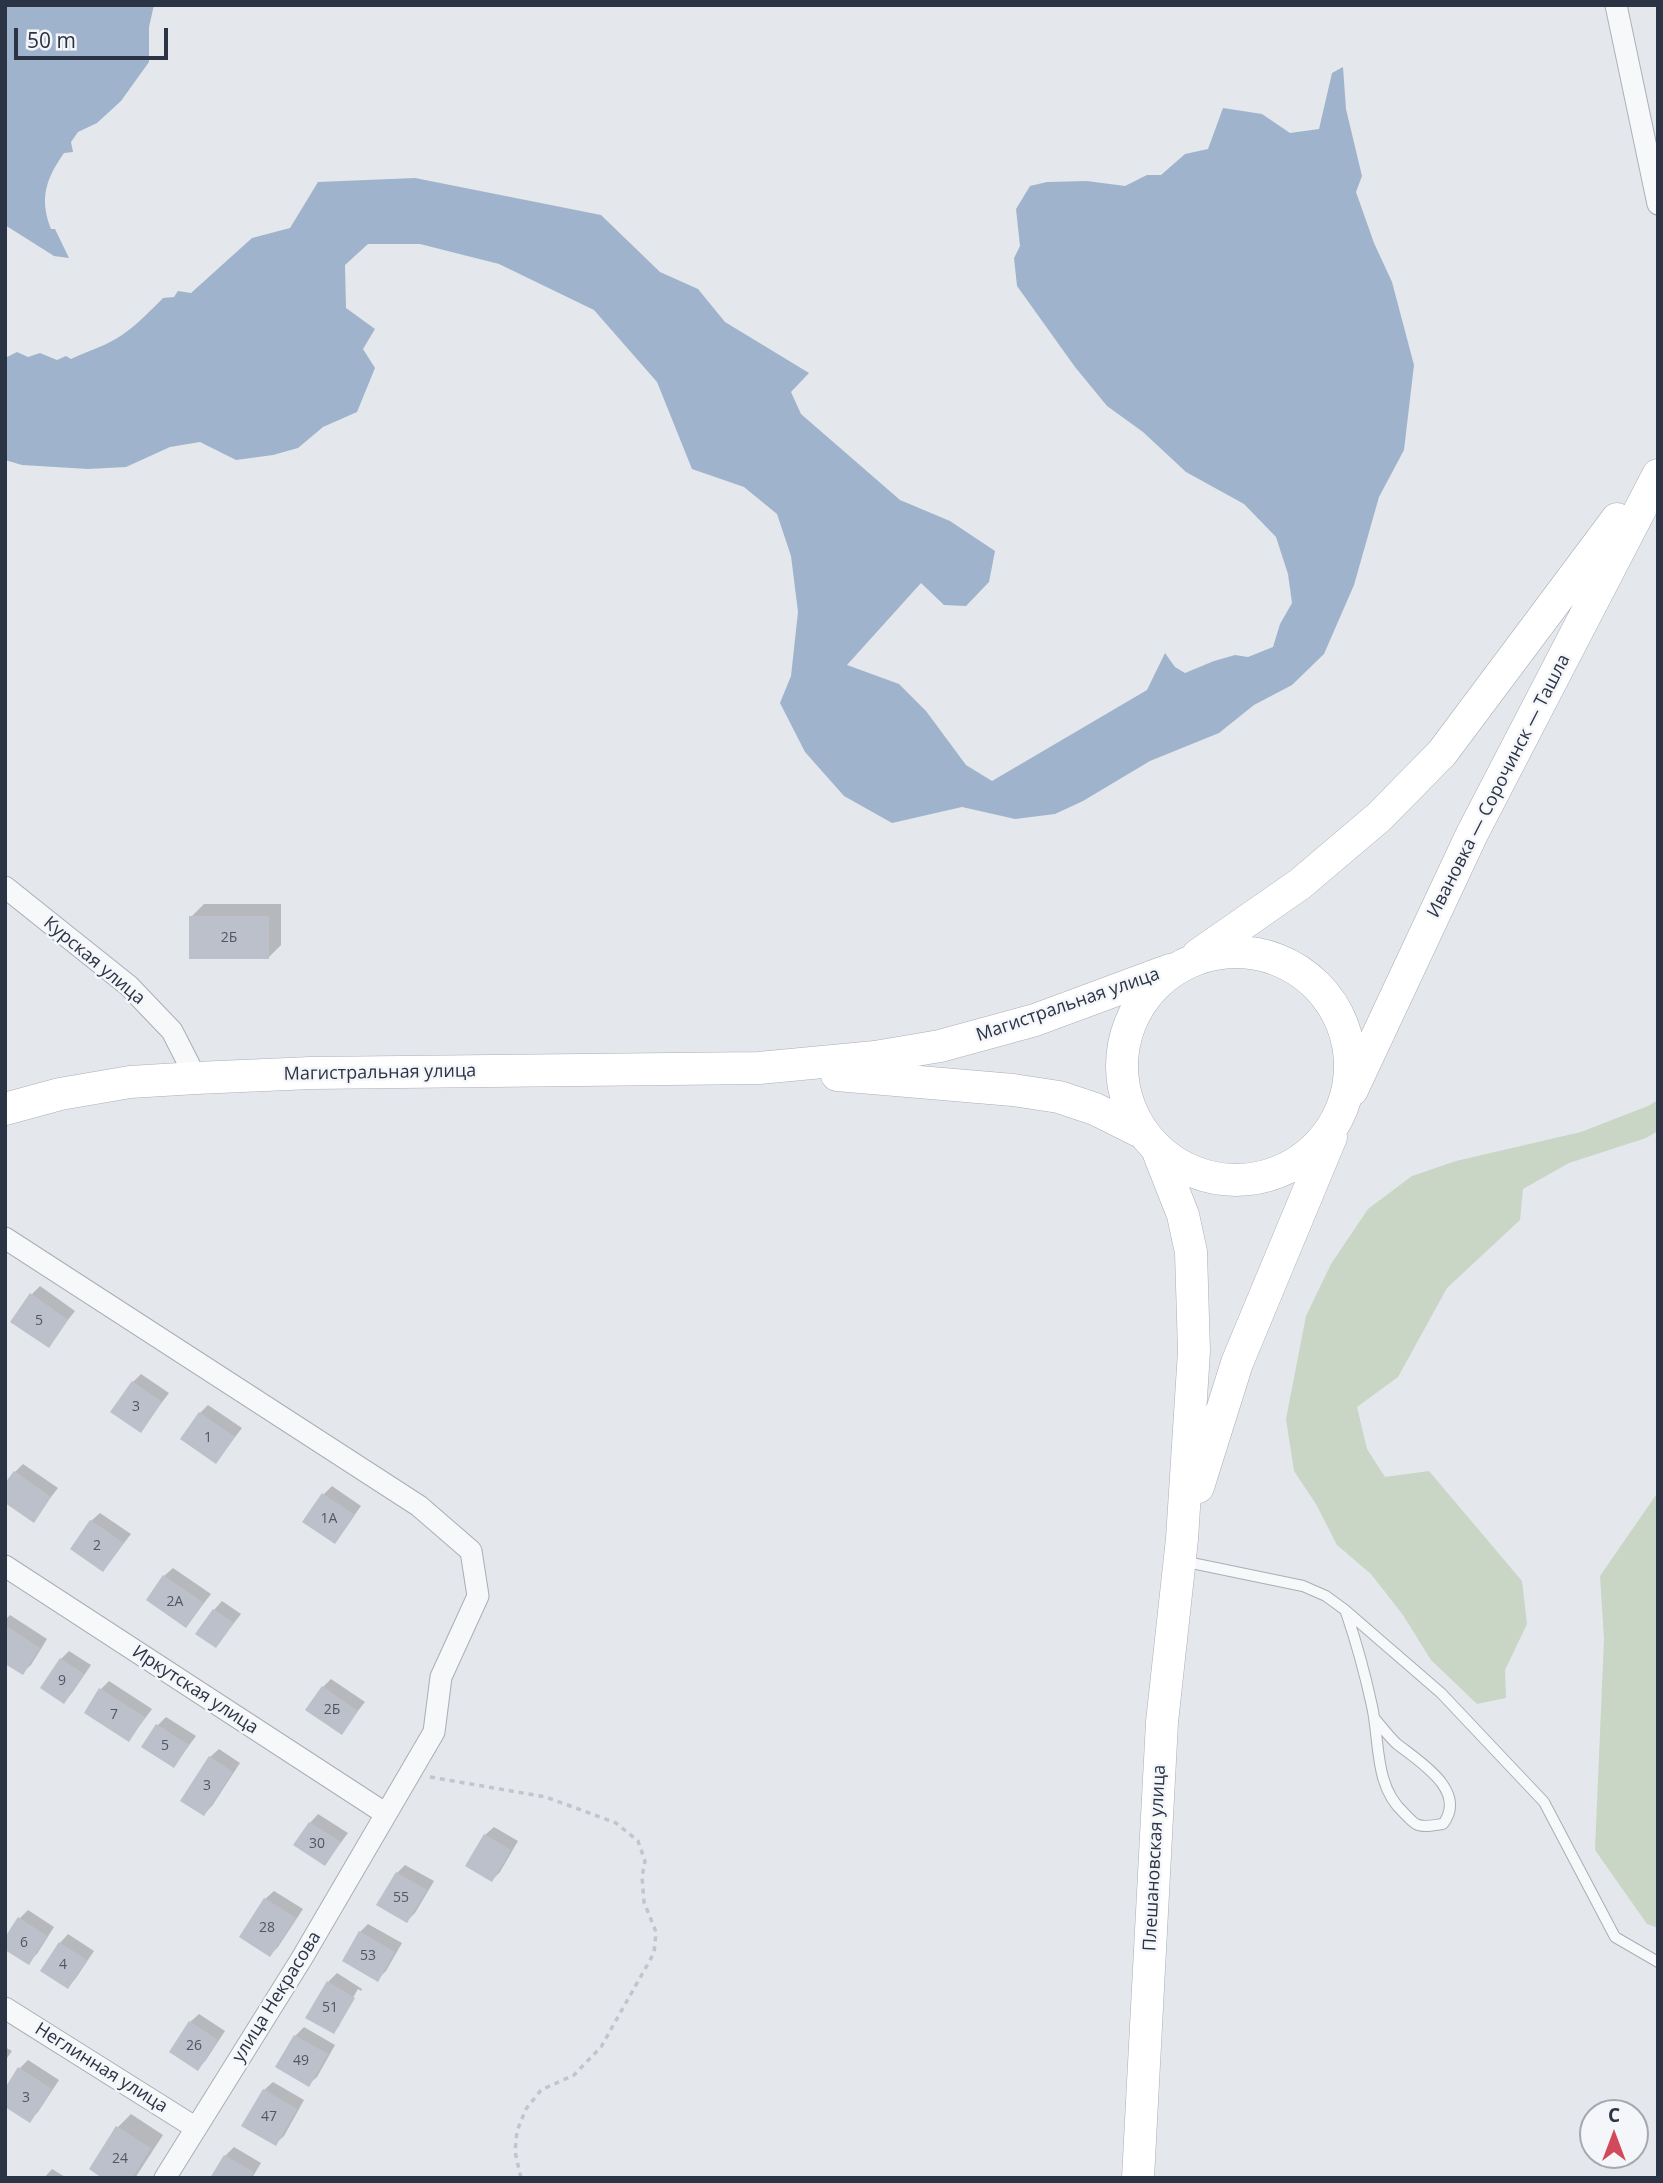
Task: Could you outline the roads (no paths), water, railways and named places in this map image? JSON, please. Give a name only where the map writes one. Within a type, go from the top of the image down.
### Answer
[{"type":"main road","name":"Ивановка — Сорочинск — Ташла","points":[[1658,465],[1442,752],[1379,817],[1300,884],[1183,963],[1145,996],[1132,1022],[1125,1048],[1124,1077],[1129,1104],[1139,1131],[1159,1154],[1188,1168],[1220,1176],[1252,1177],[1282,1169],[1310,1153],[1342,1113],[1472,834],[1658,475]]},
{"type":"main road","points":[[1181,1550],[1237,1363],[1342,1113],[1350,1066],[1346,1034],[1334,1007],[1316,984],[1292,965],[1265,956],[1232,953],[1183,963]]},
{"type":"main road","name":"Магистральная улица","points":[[5,1109],[60,1094],[130,1082],[196,1078],[311,1073],[759,1068],[875,1057],[940,1046],[1035,1020],[1183,963]]},
{"type":"main road","name":"Магистральная улица","points":[[759,1068],[1013,1090],[1059,1097],[1095,1109],[1139,1131]]},
{"type":"main road","points":[[1159,1154],[1183,1215],[1191,1252],[1194,1351],[1181,1550]]},
{"type":"main road","name":"Плешановская улица","points":[[1138,2178],[1162,1722],[1181,1550]]},
{"type":"street","points":[[1616,5],[1658,204]]},
{"type":"street","name":"Курская улица","points":[[5,887],[130,986],[172,1031],[196,1078]]},
{"type":"street","name":"улица Некрасова","points":[[5,1238],[419,1506],[471,1551],[478,1596],[441,1677],[434,1732],[302,1958],[165,2178]]},
{"type":"street","name":"Иркутская улица","points":[[5,1566],[386,1814]]},
{"type":"street","name":"Неглинная улица","points":[[5,2008],[196,2128]]},
{"type":"lane","points":[[1181,1550],[1303,1586],[1326,1596],[1345,1610],[1441,1693],[1544,1802],[1615,1937],[1658,1962]]},
{"type":"lane","points":[[1345,1610],[1362,1660],[1375,1719],[1377,1751],[1385,1786],[1397,1807],[1416,1824],[1443,1824],[1449,1815],[1450,1801],[1445,1787],[1430,1769],[1394,1741],[1375,1719]]},
{"type":"water","points":[[5,5],[154,5],[149,27],[149,62],[121,101],[97,123],[78,132],[71,142],[73,152],[64,153],[49,180],[45,198],[47,218],[69,258],[54,256],[5,225]]},
{"type":"water","points":[[1343,67],[1346,109],[1362,176],[1356,192],[1374,243],[1392,282],[1414,365],[1404,450],[1379,497],[1354,585],[1324,654],[1292,685],[1254,705],[1219,733],[1150,761],[1083,801],[1055,814],[1015,819],[962,807],[892,823],[844,796],[805,752],[780,703],[791,676],[798,612],[791,556],[777,514],[744,487],[692,469],[657,382],[594,310],[499,264],[420,244],[368,244],[345,265],[346,308],[375,329],[363,349],[375,368],[357,412],[323,427],[298,448],[273,455],[236,460],[200,442],[170,447],[126,467],[88,469],[22,465],[5,460],[5,358],[17,352],[28,357],[40,353],[57,360],[66,356],[71,359],[116,339],[163,298],[174,297],[178,291],[191,293],[252,238],[290,228],[318,182],[415,178],[601,215],[660,272],[698,289],[725,322],[809,373],[791,392],[801,414],[900,500],[950,521],[995,551],[989,582],[966,606],[944,605],[921,583],[847,665],[899,684],[926,711],[966,765],[992,781],[1147,690],[1165,653],[1175,667],[1185,673],[1214,661],[1235,655],[1248,657],[1273,647],[1280,624],[1292,603],[1288,574],[1276,537],[1244,504],[1186,472],[1143,432],[1107,406],[1075,367],[1017,286],[1014,258],[1020,246],[1016,209],[1030,186],[1047,182],[1087,181],[1125,186],[1147,175],[1161,175],[1185,154],[1208,149],[1223,108],[1262,114],[1290,133],[1319,129],[1332,73]]}]
